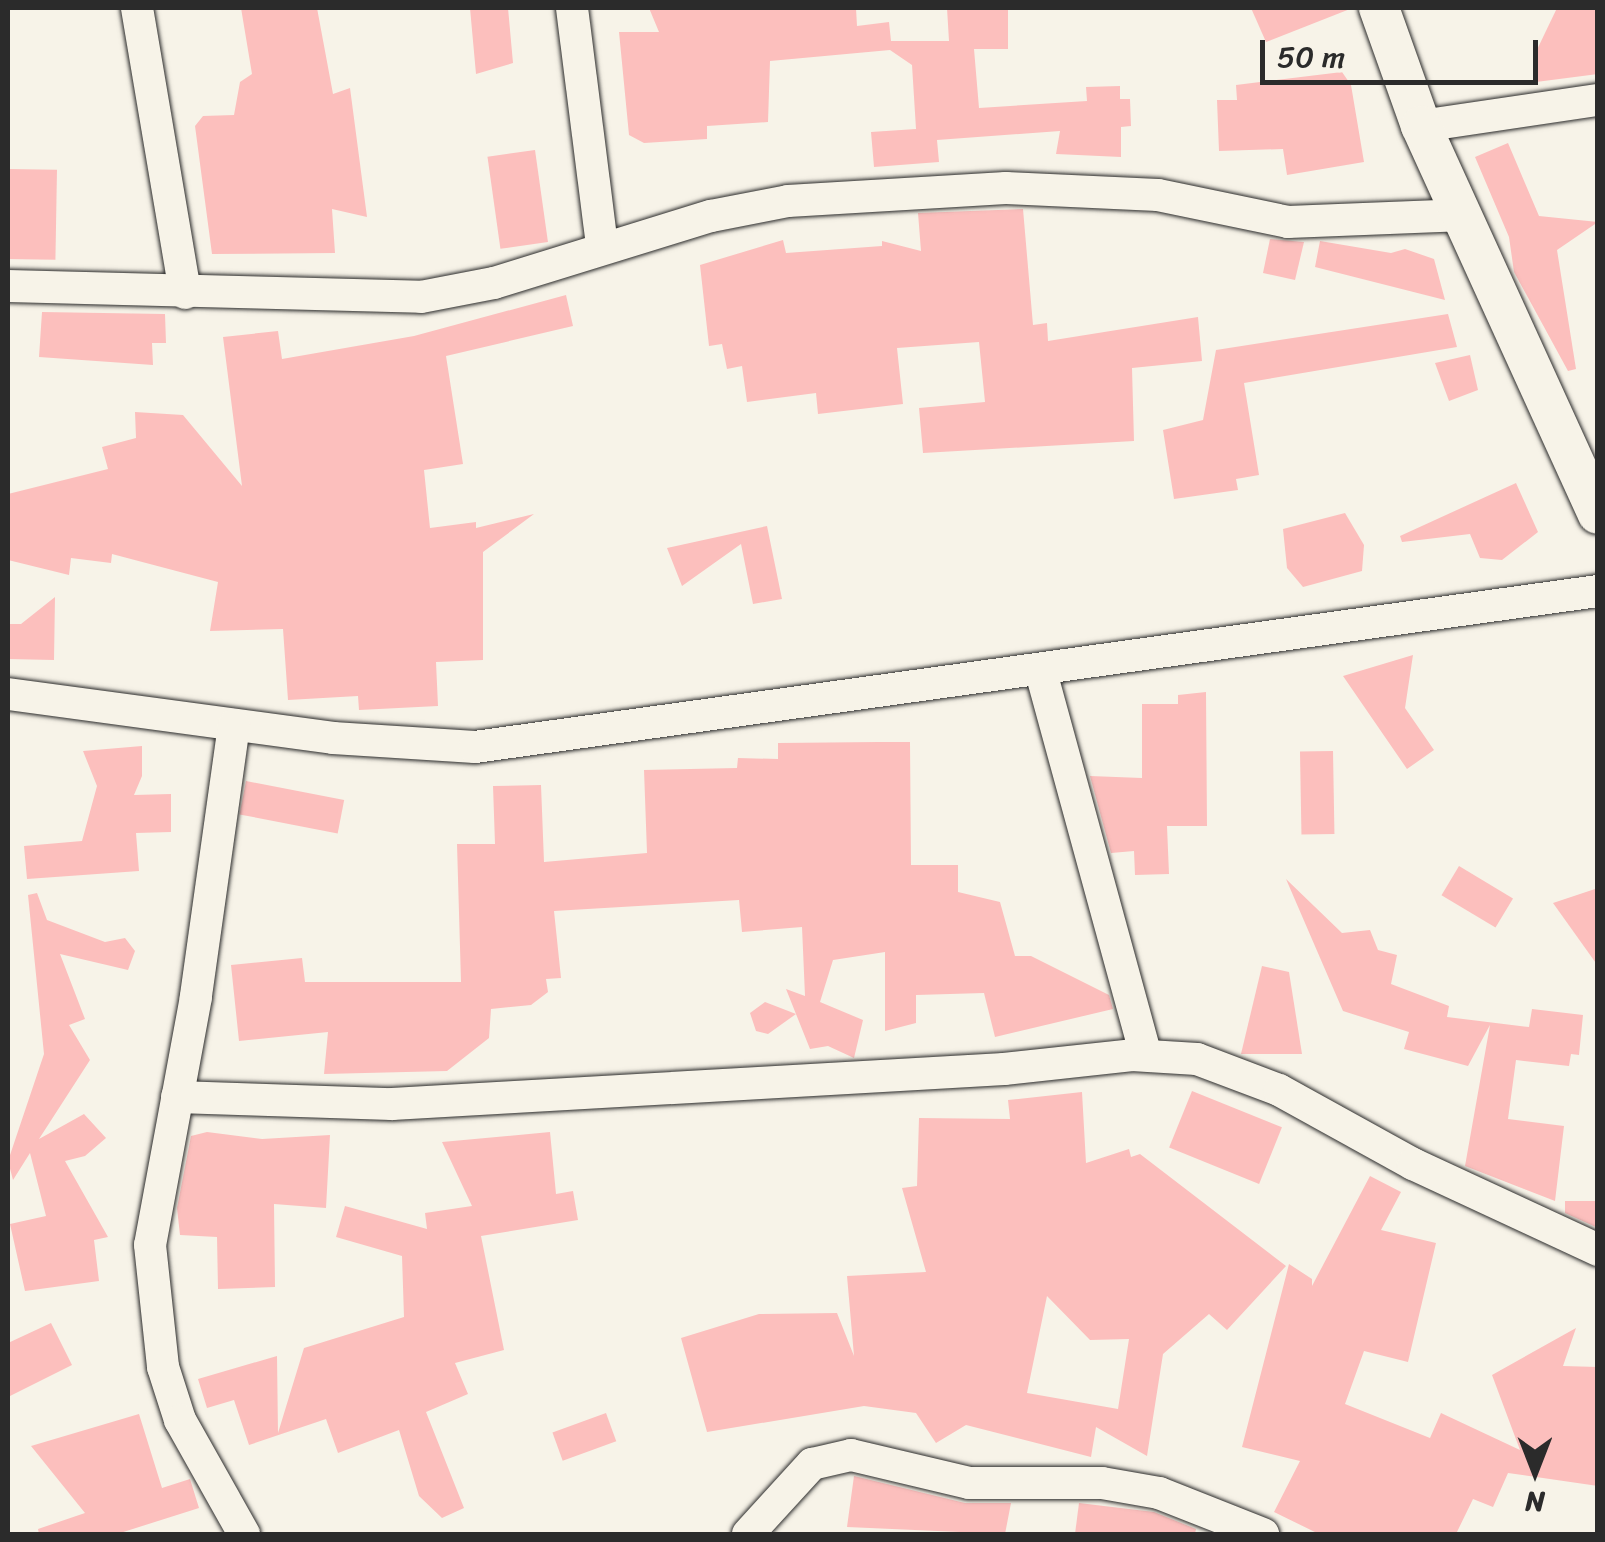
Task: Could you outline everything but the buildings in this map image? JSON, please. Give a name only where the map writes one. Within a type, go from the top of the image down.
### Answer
[{"type":"street","points":[[137,8],[185,292]]},
{"type":"street","points":[[572,8],[602,247]]},
{"type":"street","points":[[1379,8],[1421,126],[1465,215],[1598,514]]},
{"type":"street","points":[[1421,126],[1598,100]]},
{"type":"street","points":[[8,286],[421,297],[494,284],[602,247],[788,201],[1006,188],[1158,195],[1288,222],[1465,215]]},
{"type":"street","points":[[8,694],[234,725],[476,747],[1041,672],[1598,591]]},
{"type":"street","points":[[1041,672],[1146,1055]]},
{"type":"street","points":[[234,725],[150,1245],[163,1366],[180,1420],[244,1534]]},
{"type":"street","points":[[177,1096],[392,1104],[1004,1069],[1146,1055],[1218,1062],[1598,1250]]},
{"type":"street","points":[[748,1534],[812,1464],[851,1455],[969,1483],[1102,1483],[1159,1493],[1263,1534]]}]
